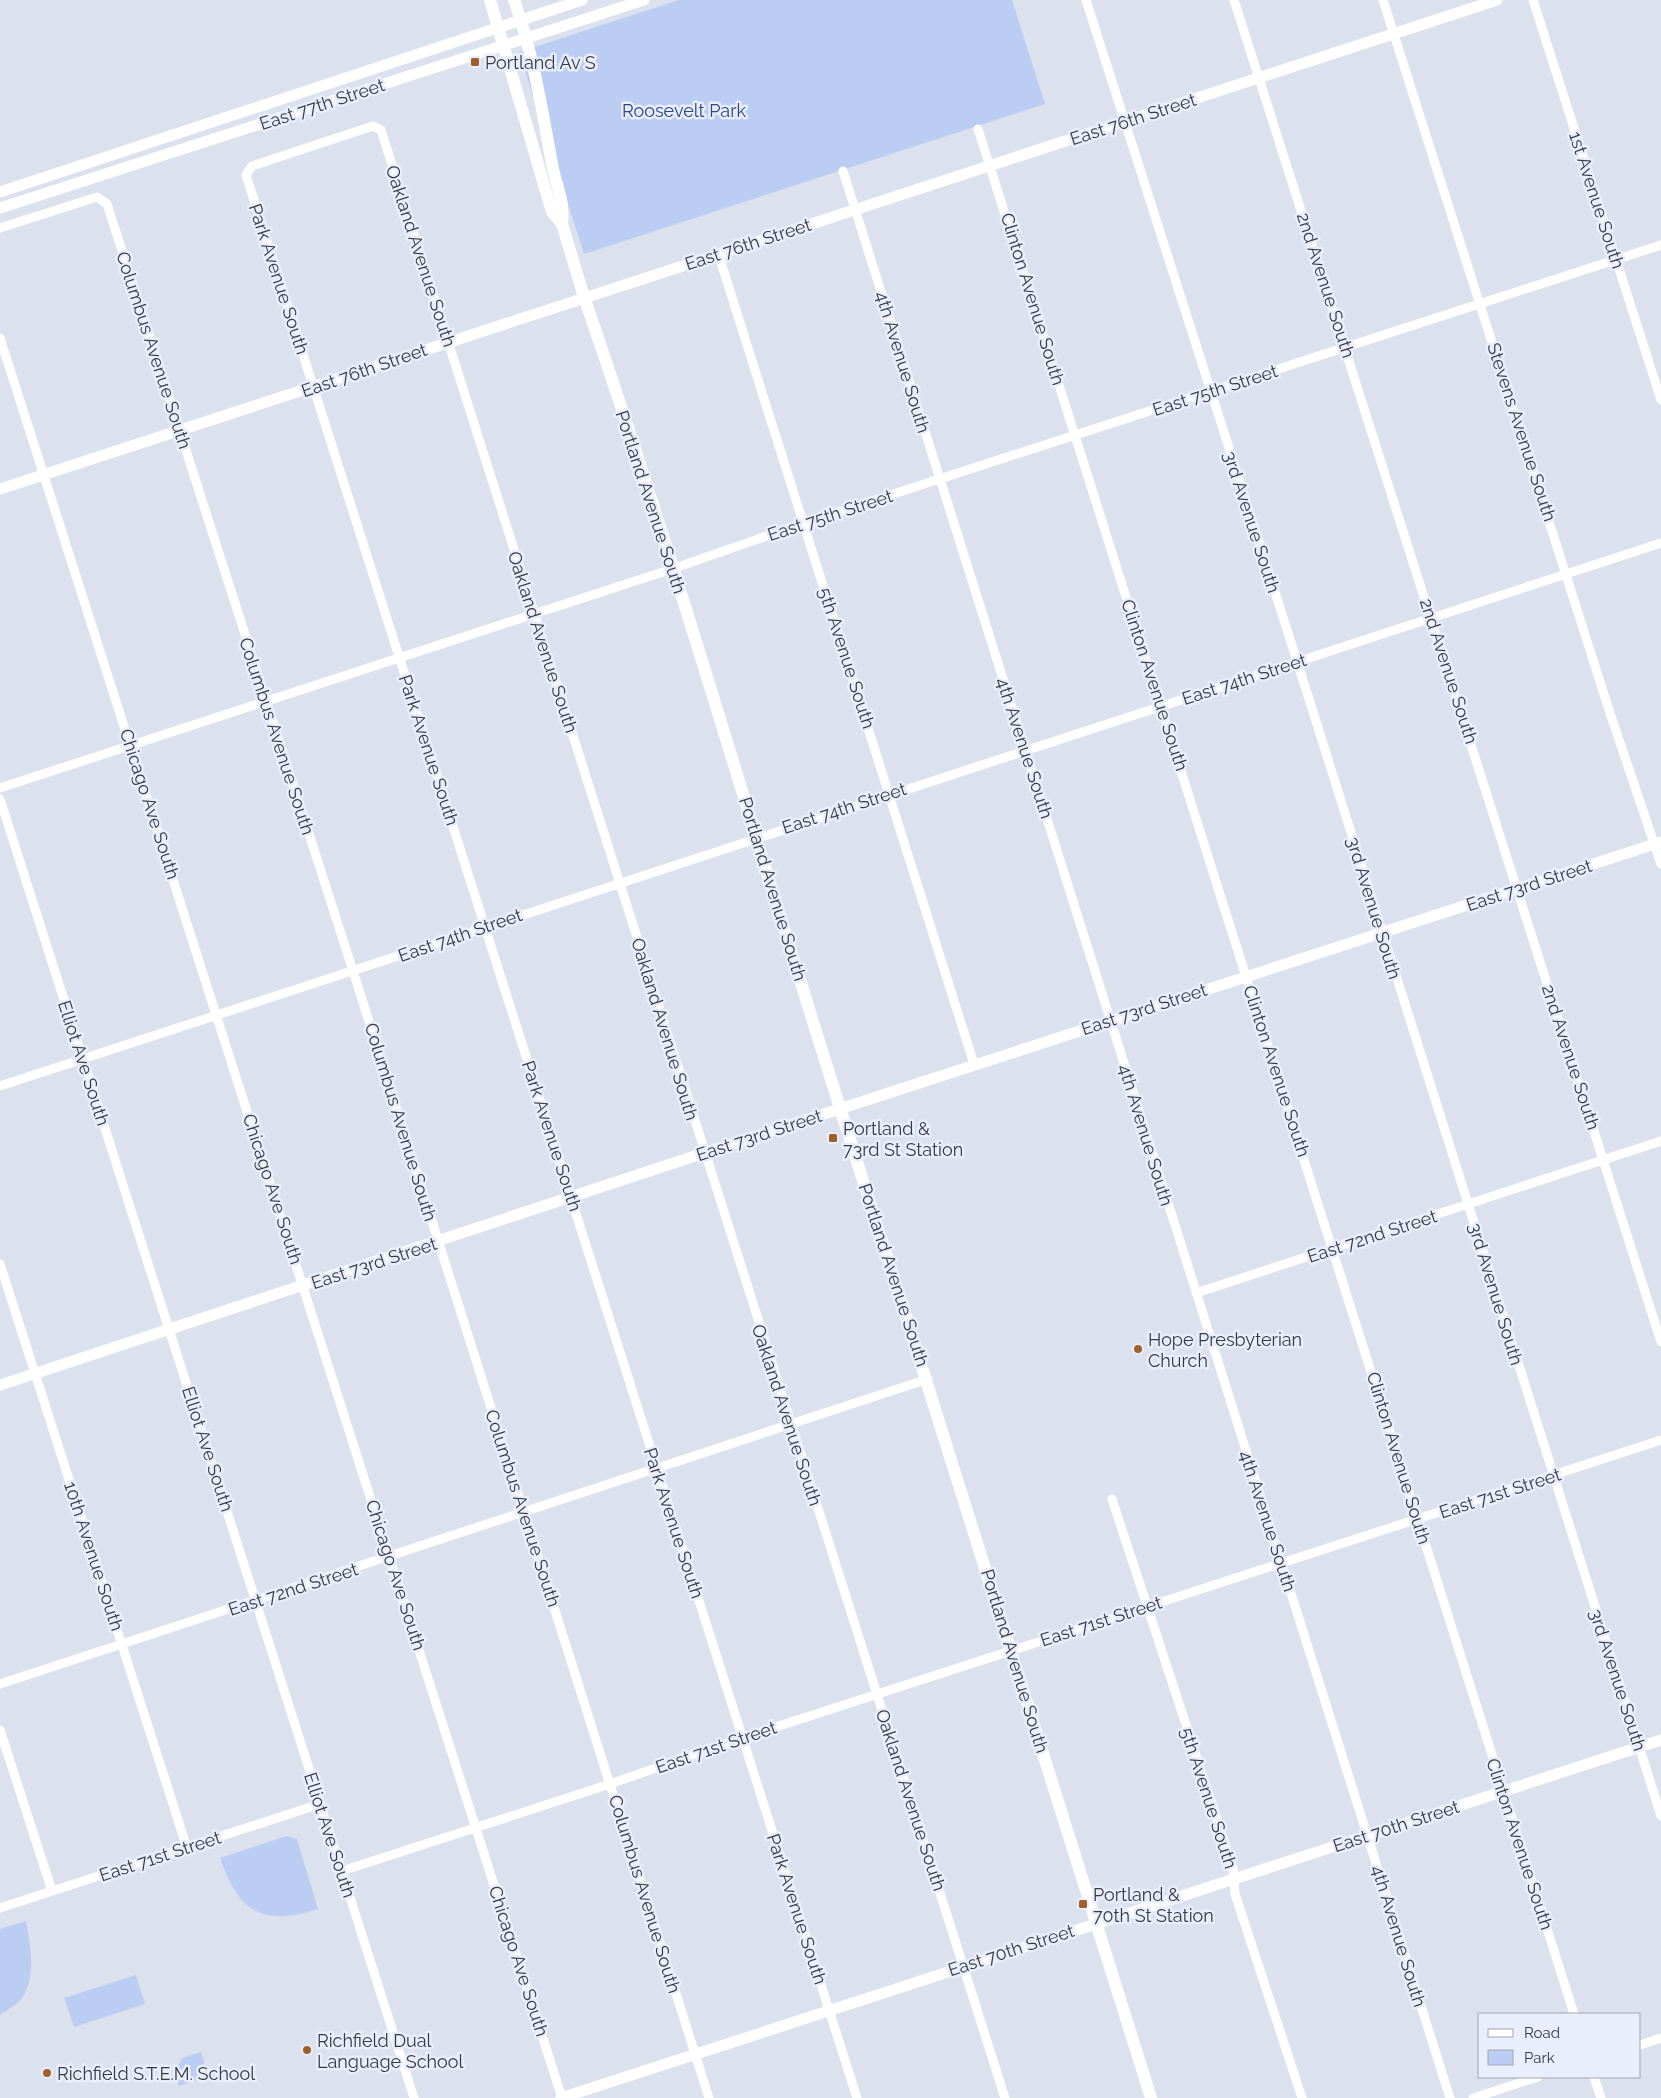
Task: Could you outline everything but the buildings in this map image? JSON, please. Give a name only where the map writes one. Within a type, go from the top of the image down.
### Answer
[{"type":"main road","name":"Portland Avenue South","points":[[490,0],[552,212],[562,224],[758,836],[840,1108],[928,1379],[1152,2098]]},
{"type":"main road","name":"Portland Avenue South","points":[[514,0],[527,38],[553,167],[564,208],[562,224]]},
{"type":"street","name":"East 77th Street","points":[[0,192],[582,0]]},
{"type":"street","name":"East 77th Street","points":[[0,208],[644,0]]},
{"type":"street","name":"3rd Avenue South","points":[[1086,0],[1297,661],[1661,1816]]},
{"type":"street","name":"2nd Avenue South","points":[[1234,0],[1432,617],[1661,1342]]},
{"type":"street","name":"Stevens Avenue South","points":[[1383,0],[1609,710],[1658,843],[1661,864]]},
{"type":"street","name":"East 76th Street","points":[[0,489],[1497,0]]},
{"type":"street","name":"1st Avenue South","points":[[1533,0],[1661,400]]},
{"type":"street","name":"Oakland Avenue South","points":[[246,175],[252,166],[259,163],[373,126],[381,130],[1005,2098]]},
{"type":"street","name":"Clinton Avenue South","points":[[978,129],[1574,2013]]},
{"type":"street","name":"4th Avenue South","points":[[843,171],[1450,2098]]},
{"type":"street","name":"Park Avenue South","points":[[246,175],[857,2098]]},
{"type":"street","name":"Columbus Avenue South","points":[[0,228],[98,197],[107,204],[353,970],[709,2098]]},
{"type":"street","name":"East 75th Street","points":[[0,788],[672,569],[804,523],[1661,245]]},
{"type":"street","name":"5th Avenue South","points":[[718,253],[974,1064]]},
{"type":"street","name":"Chicago Ave South","points":[[0,338],[218,1015],[562,2098]]},
{"type":"street","name":"East 74th Street","points":[[0,1086],[758,836],[1661,542]]},
{"type":"street","name":"Elliot Ave South","points":[[0,799],[414,2098]]},
{"type":"street","name":"East 73rd Street","points":[[0,1385],[438,1242],[704,1152],[1658,843]]},
{"type":"street","name":"East 72nd Street","points":[[1196,1293],[1661,1142]]},
{"type":"street","name":"10th Avenue South","points":[[0,1264],[187,1848]]},
{"type":"street","name":"East 72nd Street","points":[[0,1684],[928,1379]]},
{"type":"street","name":"East 71st Street","points":[[342,1871],[610,1784],[876,1694],[1661,1440]]},
{"type":"street","name":"5th Avenue South","points":[[1112,1499],[1234,1878],[1235,1894],[1302,2098]]},
{"type":"street","points":[[0,1730],[52,1891]]},
{"type":"street","name":"East 70th Street","points":[[562,2098],[1661,1740]]},
{"type":"street","name":"East 71st Street","points":[[0,1908],[320,1804]]},
{"type":"street","points":[[1641,2045],[1661,2038]]},
{"type":"street","points":[[1473,2098],[1535,2078]]},
{"type":"street","points":[[1594,2078],[1601,2098]]},
{"type":"green space","name":"Roosevelt Park","points":[[679,0],[1012,0],[1045,104],[584,254],[519,52]]},
{"type":"green space","points":[[286,1836],[297,1839],[318,1909],[282,1916],[267,1915],[245,1903],[235,1891],[220,1858]]},
{"type":"green space","points":[[26,1921],[31,1960],[30,1980],[20,2001],[0,2015],[0,1929]]},
{"type":"green space","points":[[136,1975],[145,2004],[74,2027],[64,1998]]},
{"type":"green space","points":[[201,2052],[209,2076],[179,2086],[175,2074],[182,2058]]},
{"type":"place","name":"Portland Av S","points":[[475,62]]},
{"type":"place","name":"Portland & 73rd St Station","points":[[833,1138]]},
{"type":"place","name":"Hope Presbyterian Church","points":[[1138,1349]]},
{"type":"place","name":"Portland & 70th St Station","points":[[1083,1904]]},
{"type":"place","name":"Richfield Dual Language School","points":[[307,2050]]},
{"type":"place","name":"Richfield S.T.E.M. School","points":[[47,2073]]}]
